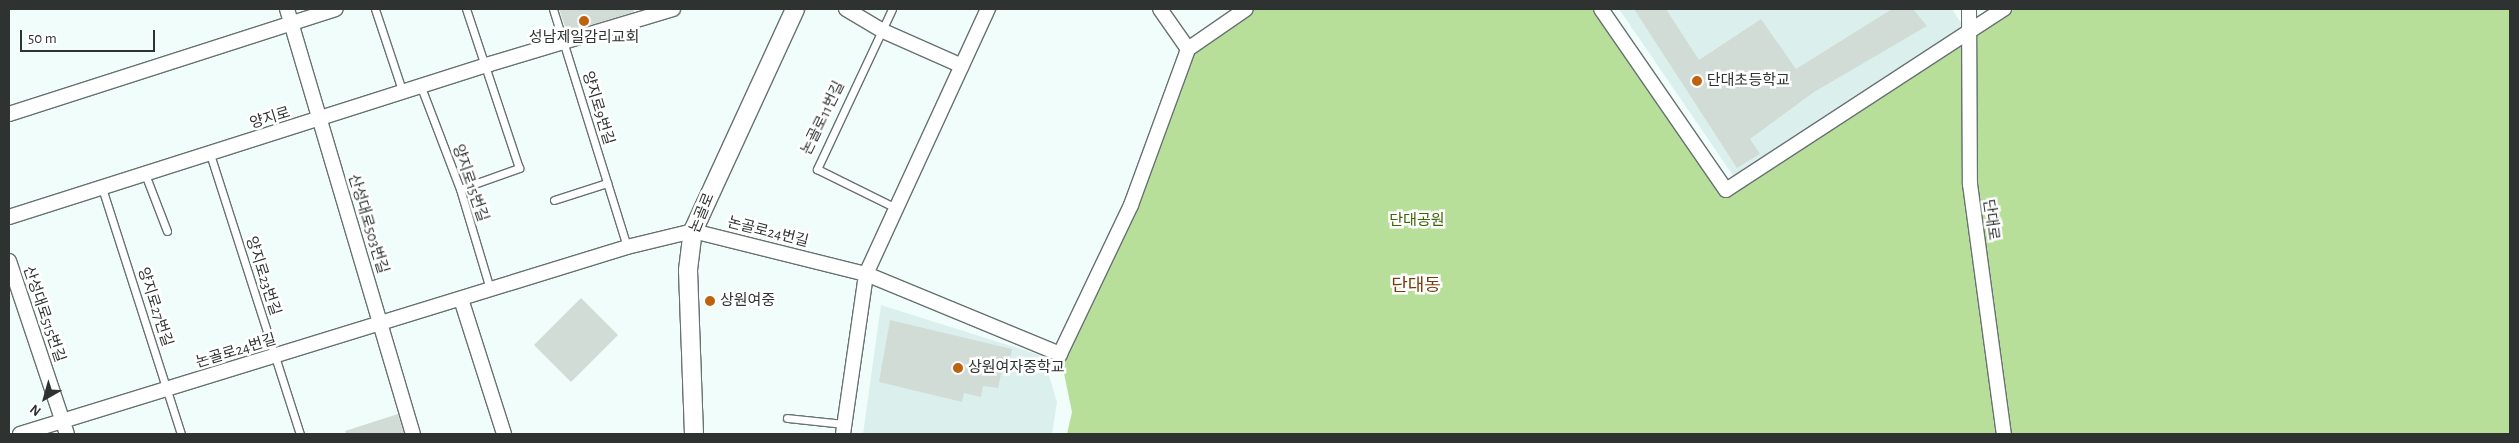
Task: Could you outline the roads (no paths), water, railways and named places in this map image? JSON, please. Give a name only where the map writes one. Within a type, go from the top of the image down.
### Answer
[{"type":"street","name":"산성대로503번길","points":[[287,9],[413,434]]},
{"type":"street","points":[[9,114],[336,9]]},
{"type":"street","name":"양지로","points":[[9,217],[320,120],[651,12],[673,9]]},
{"type":"street","name":"논골로","points":[[694,434],[688,270],[693,230],[795,9]]},
{"type":"street","points":[[846,9],[883,31],[962,66]]},
{"type":"street","points":[[843,429],[866,274],[894,207],[988,9]]},
{"type":"street","points":[[1160,9],[1188,49],[1239,11]]},
{"type":"street","points":[[1601,9],[1726,190],[2004,9]]},
{"type":"street","name":"단대로","points":[[1969,9],[1970,184],[2004,434]]},
{"type":"street","name":"논골로24번길","points":[[20,434],[65,428],[167,389],[627,247],[693,230],[866,274],[1060,354],[1131,205],[1188,49]]},
{"type":"street","name":"산성대로515번길","points":[[9,261],[65,428]]},
{"type":"street","points":[[461,299],[504,434]]},
{"type":"lane","points":[[375,9],[404,93]]},
{"type":"lane","points":[[460,189],[519,168],[483,66],[466,9]]},
{"type":"lane","points":[[553,9],[562,42]]},
{"type":"lane","name":"논골로11번길","points":[[892,9],[817,168],[894,207]]},
{"type":"lane","name":"양지로9번길","points":[[562,42],[627,247]]},
{"type":"lane","name":"양지로15번길","points":[[421,87],[460,189],[490,289]]},
{"type":"lane","name":"양지로23번길","points":[[210,154],[300,434]]},
{"type":"lane","points":[[145,174],[167,231]]},
{"type":"lane","points":[[554,200],[607,183]]},
{"type":"lane","name":"양지로27번길","points":[[102,188],[181,434]]},
{"type":"lane","points":[[787,418],[843,429]]},
{"type":"place","name":"성남제일감리교회","points":[[584,21]]},
{"type":"place","name":"단대초등학교","points":[[1697,81]]},
{"type":"place","name":"상원여중","points":[[710,301]]},
{"type":"place","name":"상원여자중학교","points":[[958,368]]},
{"type":"district","name":"단대동","points":[[1416,286]]},
{"type":"park label","name":"단대공원","points":[[1417,221]]}]
